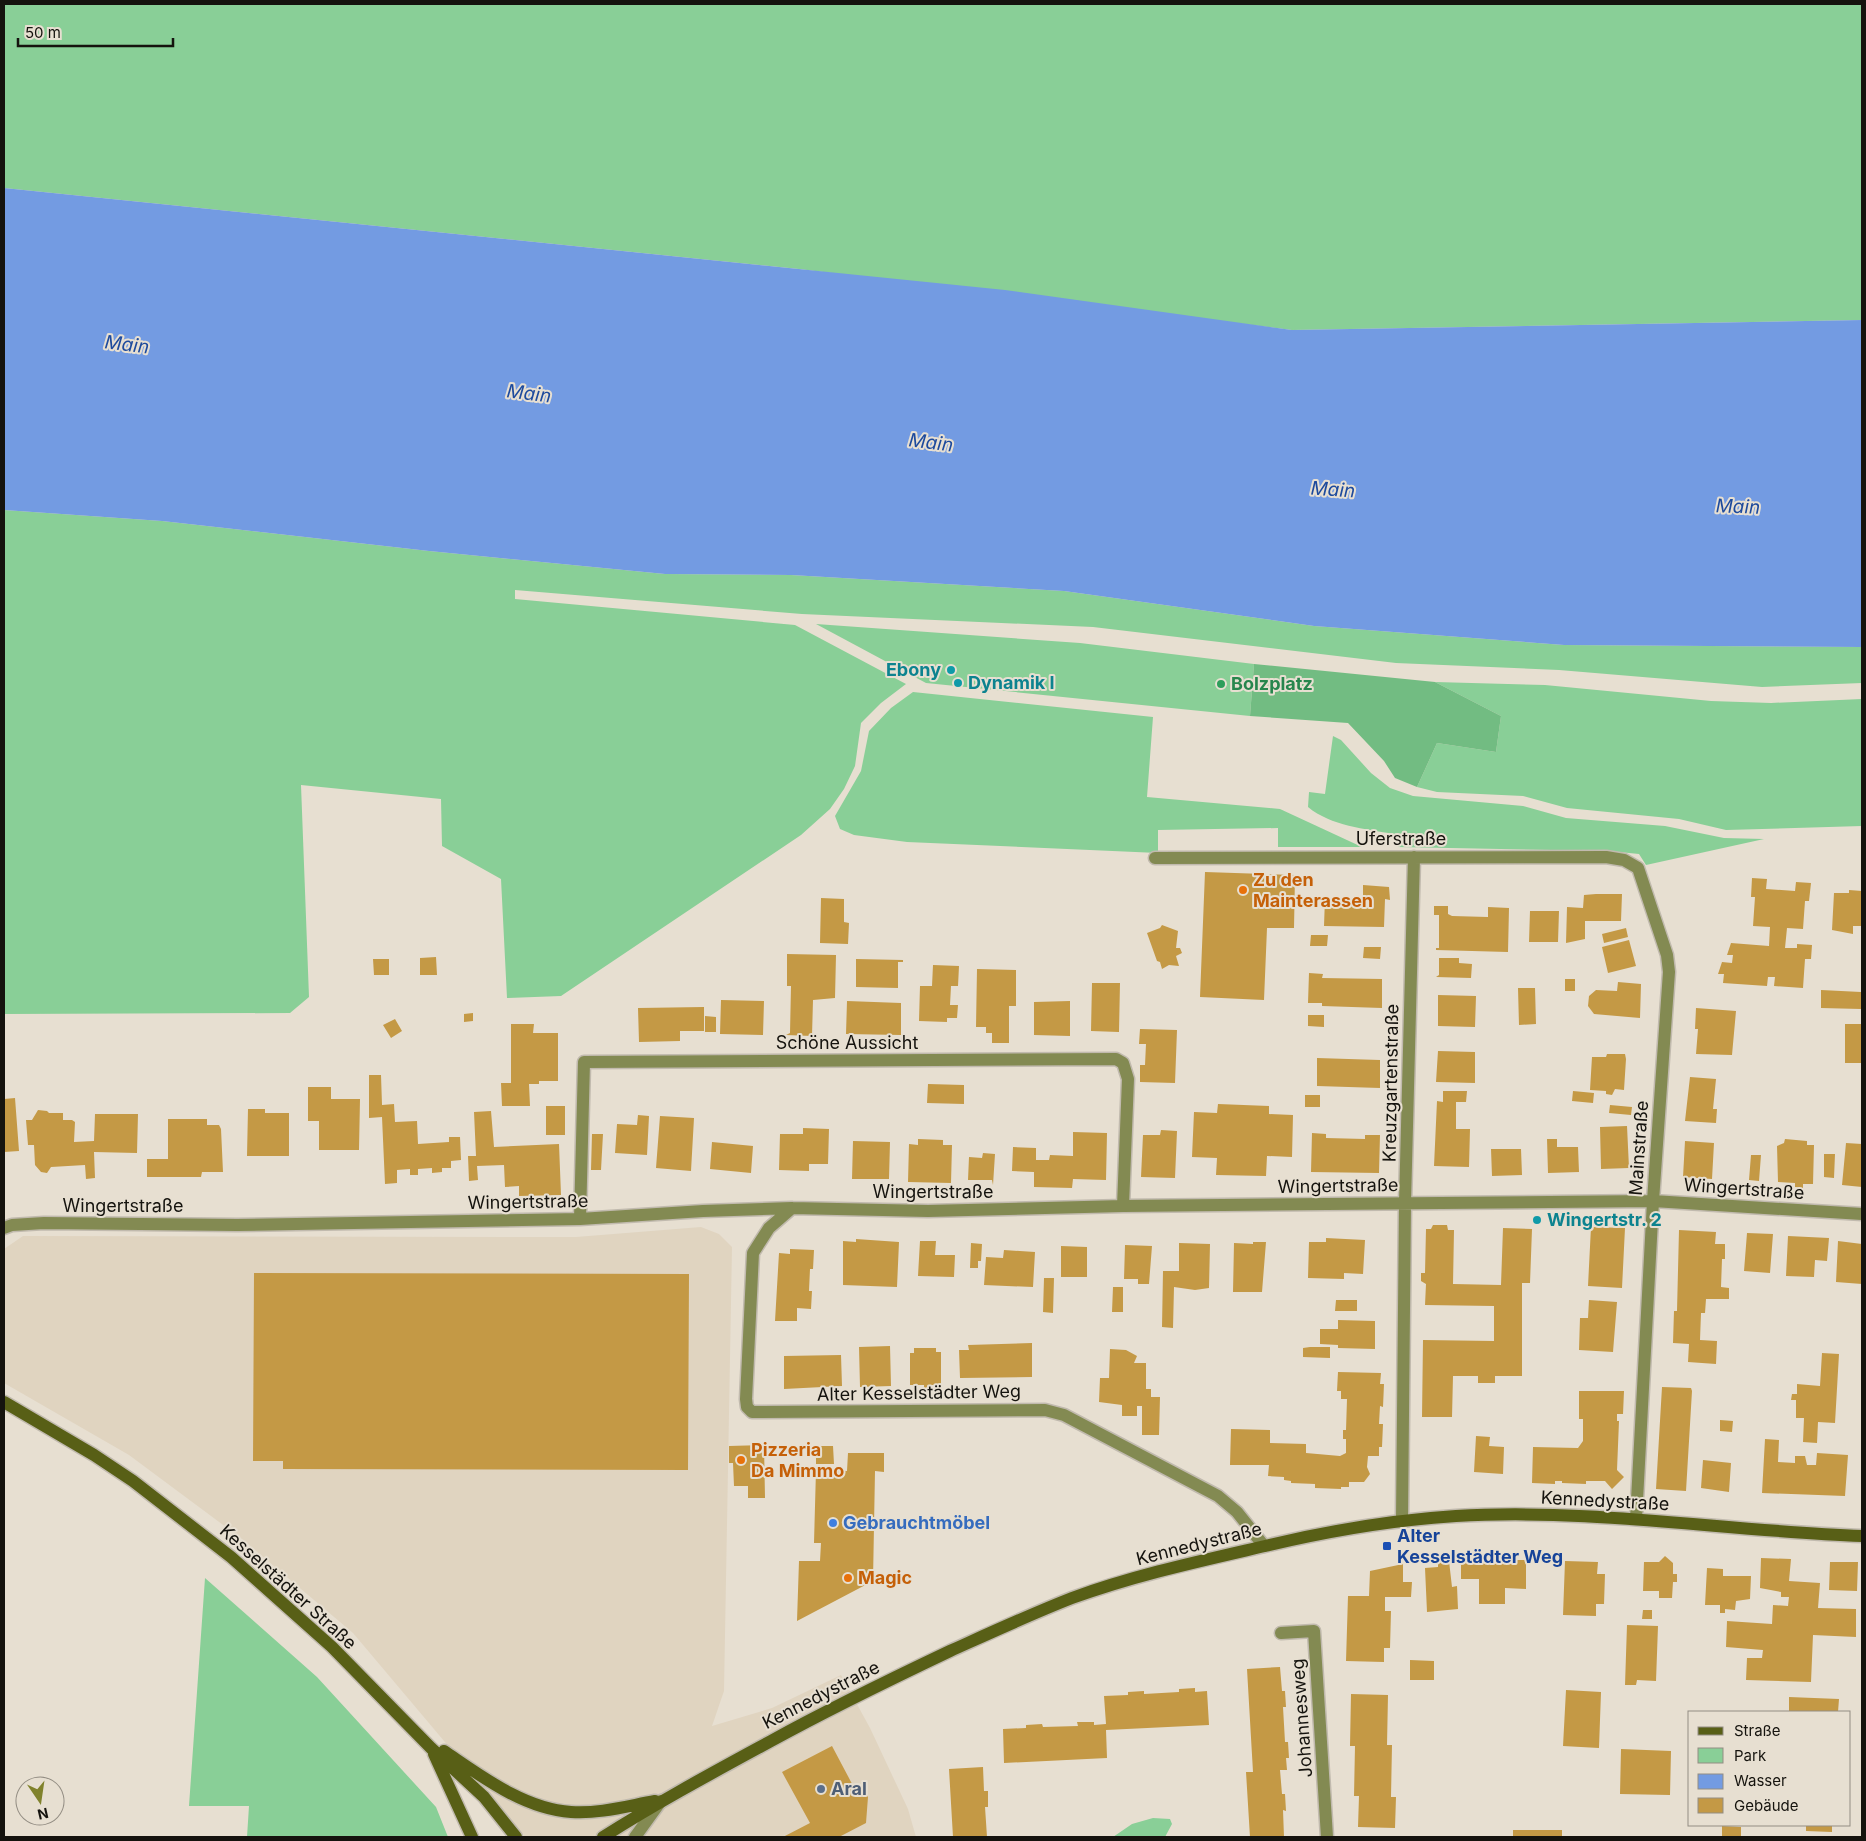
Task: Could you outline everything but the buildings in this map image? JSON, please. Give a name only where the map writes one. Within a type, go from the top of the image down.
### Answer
[{"type":"main road","name":"Kesselstädter Straße","points":[[4,1402],[94,1455],[133,1481],[231,1556],[332,1647],[431,1748],[484,1797],[516,1837]]},
{"type":"main road","name":"Kennedystraße","points":[[603,1837],[662,1799],[878,1685],[1062,1602],[1146,1574],[1264,1546],[1402,1520],[1512,1514],[1593,1515],[1636,1520],[1862,1536]]},
{"type":"main road","points":[[416,1733],[494,1785],[528,1801],[560,1810],[591,1812],[662,1799]]},
{"type":"main road","points":[[431,1748],[472,1837]]},
{"type":"street","name":"Kreuzgartenstraße","points":[[1402,1520],[1405,1203],[1414,857]]},
{"type":"street","name":"Uferstraße","points":[[1155,858],[1606,857],[1633,864],[1641,874]]},
{"type":"street","name":"Mainstraße","points":[[1636,1520],[1653,1201],[1669,972],[1667,955],[1641,874]]},
{"type":"street","name":"Schöne Aussicht","points":[[580,1220],[584,1062],[1116,1059],[1124,1063],[1128,1079],[1123,1206]]},
{"type":"street","name":"Wingertstraße","points":[[4,1228],[12,1225],[44,1223],[237,1225],[580,1220],[703,1211],[792,1208],[928,1211],[1123,1206],[1653,1201],[1862,1214]]},
{"type":"street","name":"Alter Kesselstädter Weg","points":[[792,1208],[769,1228],[753,1253],[746,1399],[748,1408],[752,1412],[1045,1410],[1064,1415],[1218,1496],[1237,1512],[1264,1546]]},
{"type":"street","name":"Johannesweg","points":[[1281,1633],[1314,1631],[1327,1837]]},
{"type":"street","points":[[635,1837],[662,1799]]},
{"type":"shaded area","points":[[701,1227],[719,1234],[732,1247],[724,1691],[712,1726],[772,1708],[841,1675],[870,1728],[908,1809],[916,1837],[525,1837],[353,1633],[242,1539],[129,1455],[4,1383],[4,1249],[23,1236],[576,1237]]},
{"type":"green space","points":[[4,4],[1862,4],[1862,320],[1292,330],[799,269],[4,188]]},
{"type":"green space","points":[[4,510],[162,521],[429,551],[665,574],[791,575],[1064,591],[1314,626],[1564,645],[1862,647],[1862,683],[1762,687],[1559,670],[1396,663],[1093,627],[802,614],[515,590],[515,599],[795,625],[906,684],[881,703],[861,723],[855,766],[844,789],[830,809],[801,835],[561,996],[507,998],[501,879],[442,846],[441,799],[301,785],[309,997],[290,1013],[4,1014]]},
{"type":"green space","points":[[816,624],[1080,643],[1254,664],[1250,716],[926,683]]},
{"type":"green space","points":[[1254,664],[1435,682],[1501,716],[1496,752],[1437,743],[1417,787],[1395,778],[1384,761],[1348,723],[1250,716]]},
{"type":"green space","points":[[1435,682],[1545,685],[1711,701],[1771,703],[1862,699],[1862,826],[1726,830],[1679,819],[1567,808],[1523,796],[1437,792],[1417,787],[1437,743],[1496,752],[1501,716]]},
{"type":"green space","points":[[913,692],[1153,717],[1147,797],[1280,809],[1362,847],[1278,847],[1278,828],[1158,830],[1158,853],[907,842],[854,835],[840,829],[835,816],[861,771],[869,731],[891,708]]},
{"type":"green space","points":[[1333,736],[1341,740],[1371,773],[1390,788],[1413,796],[1523,806],[1566,818],[1665,826],[1724,838],[1764,839],[1646,865],[1639,854],[1609,851],[1397,847],[1394,834],[1338,823],[1327,819],[1308,807],[1309,792],[1325,794]]},
{"type":"green space","points":[[205,1578],[317,1677],[436,1807],[448,1837],[247,1837],[249,1806],[189,1806]]},
{"type":"green space","points":[[1153,1818],[1170,1819],[1172,1824],[1165,1837],[1113,1837],[1132,1824]]},
{"type":"water","name":"Main","points":[[4,188],[1005,290],[1292,330],[1862,320],[1862,647],[1564,645],[1314,626],[1064,591],[791,575],[665,574],[429,551],[162,521],[4,510]]},
{"type":"place","name":"Ebony","points":[[951,670]]},
{"type":"place","name":"Dynamik I","points":[[958,683]]},
{"type":"place","name":"Bolzplatz","points":[[1221,684]]},
{"type":"place","name":"Zu den Mainterassen","points":[[1243,890]]},
{"type":"place","name":"Wingertstr. 2","points":[[1537,1220]]},
{"type":"place","name":"Pizzeria Da Mimmo","points":[[741,1460]]},
{"type":"place","name":"Gebrauchtmöbel","points":[[833,1523]]},
{"type":"place","name":"Alter Kesselstädter Weg","points":[[1387,1546]]},
{"type":"place","name":"Magic","points":[[848,1578]]},
{"type":"place","name":"Aral","points":[[821,1789]]}]
